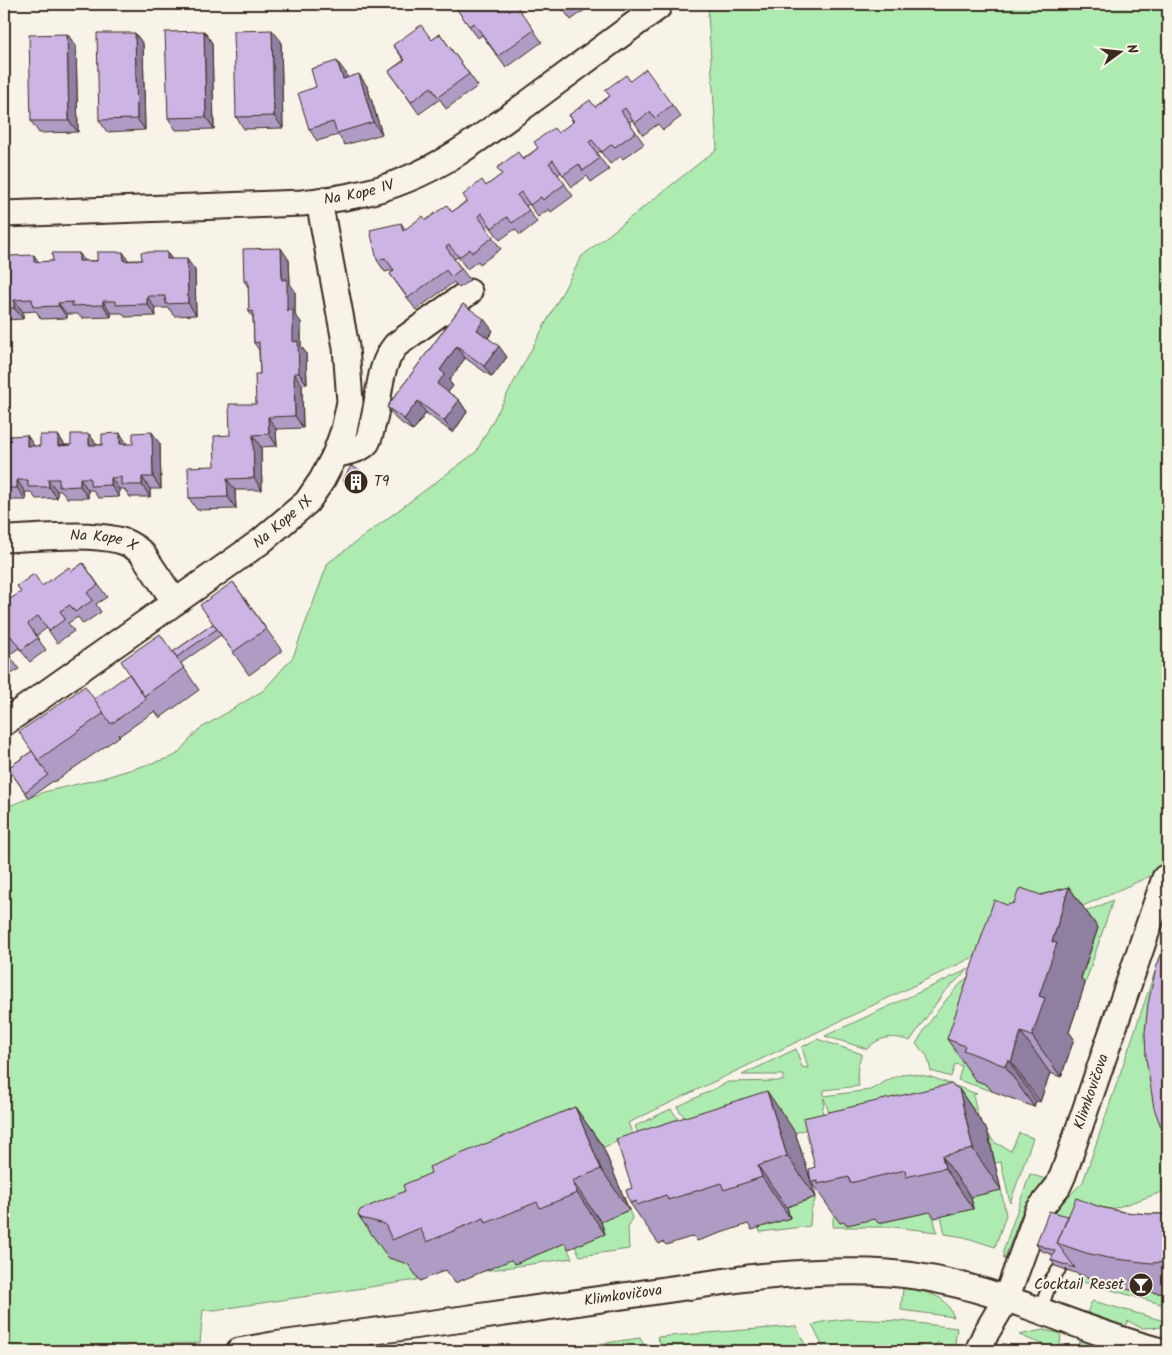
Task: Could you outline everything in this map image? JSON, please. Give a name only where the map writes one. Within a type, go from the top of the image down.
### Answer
[{"type":"street","name":"Na Kope IV","points":[[4,214],[319,201],[385,188],[433,167],[503,121],[658,7]]},
{"type":"street","name":"Na Kope IX","points":[[4,723],[260,542],[307,502],[322,480],[344,430],[350,402],[346,347],[319,201]]},
{"type":"street","points":[[334,455],[358,448],[366,443],[376,412],[381,375],[390,352],[396,345],[470,292]]},
{"type":"street","name":"Na Kope X","points":[[4,539],[88,537],[128,543],[135,546],[142,553],[175,602]]},
{"type":"street","name":"Klimkovičova","points":[[1006,1299],[1038,1211],[1058,1186],[1064,1175],[1165,878]]},
{"type":"street","name":"Klimkovičova","points":[[239,1351],[792,1273],[889,1273],[932,1279],[1006,1299],[1136,1345],[1161,1351]]},
{"type":"street","points":[[978,1351],[1006,1299]]},
{"type":"lane","points":[[1040,1311],[1051,1280],[1060,1268]]},
{"type":"green space","points":[[710,4],[1168,4],[1168,875],[1157,873],[1040,925],[628,1123],[633,1135],[458,1208],[389,1258],[414,1265],[418,1274],[417,1280],[214,1310],[203,1310],[200,1343],[131,1345],[100,1351],[4,1351],[4,808],[44,792],[103,778],[172,757],[177,754],[198,730],[264,690],[293,657],[328,563],[476,452],[582,256],[717,149],[708,15]]},
{"type":"green space","points":[[1113,900],[1085,984],[1080,982],[1093,943],[975,1080],[994,1087],[992,1091],[958,1080],[962,1066],[955,1064],[951,1077],[931,1071],[927,1056],[916,1044],[937,1012],[972,973],[1013,945]]},
{"type":"green space","points":[[1168,934],[1168,1190],[1098,1214],[1040,1250],[1038,1246],[1052,1213],[1083,1182]]},
{"type":"green space","points":[[969,969],[944,992],[910,1041],[893,1037],[887,1038],[877,1041],[867,1049],[825,1036]]},
{"type":"green space","points":[[817,1039],[862,1054],[857,1070],[859,1086],[824,1090],[824,1096],[870,1090],[892,1078],[908,1073],[931,1077],[977,1094],[973,1095],[980,1125],[843,1156],[824,1098],[822,1110],[826,1123],[657,1176],[635,1126],[671,1109],[689,1134],[749,1108],[742,1098],[694,1131],[677,1107],[728,1082],[783,1081],[783,1075],[742,1075],[796,1049],[802,1067],[808,1068],[802,1047]]},
{"type":"green space","points":[[1019,1133],[1033,1138],[1010,1203],[1001,1162],[995,1163],[989,1135],[994,1142],[1011,1151]]},
{"type":"green space","points":[[1030,1174],[1048,1180],[1023,1210],[1004,1260],[1003,1251]]},
{"type":"green space","points":[[1001,1190],[1006,1215],[995,1247],[964,1237],[945,1234],[941,1216],[973,1209],[971,1197]]},
{"type":"green space","points":[[816,1197],[811,1211],[810,1226],[760,1232],[759,1228],[790,1218],[787,1207]]},
{"type":"green space","points":[[629,1210],[632,1218],[628,1228],[629,1249],[580,1256],[575,1246],[605,1234],[601,1222]]},
{"type":"green space","points":[[932,1211],[937,1232],[893,1227],[833,1227],[835,1212],[847,1225],[878,1218],[879,1223]]},
{"type":"green space","points":[[565,1243],[572,1258],[484,1271],[512,1259],[515,1264]]},
{"type":"green space","points":[[1079,1274],[1145,1292],[1168,1294],[1168,1306],[1083,1282],[1079,1280]]},
{"type":"green space","points":[[903,1288],[934,1295],[943,1300],[954,1317],[901,1310]]},
{"type":"green space","points":[[1093,1301],[1168,1322],[1168,1327],[1141,1328],[1128,1321],[1126,1327],[1087,1313]]},
{"type":"green space","points":[[846,1319],[901,1321],[957,1328],[954,1351],[937,1343],[932,1351],[825,1351],[812,1325]]},
{"type":"green space","points":[[796,1326],[808,1351],[664,1351],[657,1337]]},
{"type":"green space","points":[[1043,1330],[1059,1333],[1061,1337],[1059,1351],[1019,1335]]},
{"type":"green space","points":[[640,1338],[647,1351],[550,1351]]},
{"type":"green space","points":[[1080,1341],[1111,1351],[1076,1351]]},
{"type":"green space","points":[[1003,1343],[1025,1351],[998,1351]]},
{"type":"building","points":[[453,4],[515,4],[534,30],[498,56],[474,23],[469,26]]},
{"type":"building","points":[[559,4],[568,4],[562,8]]},
{"type":"building","points":[[421,25],[432,40],[440,34],[469,74],[438,97],[431,87],[411,102],[389,71],[405,60],[393,45]]},
{"type":"building","points":[[272,30],[274,116],[236,117],[234,31]]},
{"type":"building","points":[[204,31],[206,117],[168,118],[165,32]]},
{"type":"building","points":[[97,33],[135,33],[137,119],[99,120]]},
{"type":"building","points":[[67,34],[69,121],[31,121],[29,35]]},
{"type":"building","points":[[337,61],[343,79],[359,74],[373,122],[337,133],[333,122],[309,129],[298,93],[316,87],[311,69]]},
{"type":"building","points":[[646,69],[672,105],[655,118],[650,112],[635,123],[625,108],[621,111],[636,132],[615,147],[612,144],[602,152],[592,140],[589,142],[600,158],[583,171],[579,164],[563,175],[553,160],[549,163],[565,184],[543,200],[541,197],[530,205],[521,192],[517,195],[529,210],[512,223],[507,217],[492,228],[481,213],[478,216],[493,237],[472,253],[470,249],[459,257],[449,245],[446,247],[461,269],[451,277],[446,270],[408,298],[390,274],[394,270],[385,258],[377,260],[370,230],[401,223],[403,231],[423,216],[426,220],[447,205],[452,212],[467,201],[463,195],[482,180],[486,186],[502,174],[497,168],[518,152],[523,160],[538,148],[534,142],[554,128],[558,133],[574,121],[569,115],[590,100],[595,107],[610,96],[605,90],[626,75],[630,81]]},
{"type":"building","points":[[281,248],[282,280],[287,279],[287,311],[293,310],[293,342],[298,341],[299,373],[294,373],[295,416],[268,417],[269,434],[253,435],[254,478],[227,479],[228,497],[189,498],[188,467],[215,466],[214,436],[230,435],[229,404],[256,404],[255,374],[260,374],[259,342],[254,343],[253,311],[249,312],[248,281],[244,281],[243,249]]},
{"type":"building","points":[[97,252],[123,252],[124,261],[142,260],[141,252],[167,252],[167,259],[187,259],[188,303],[166,304],[165,296],[147,296],[147,304],[116,305],[116,301],[103,301],[103,305],[72,306],[72,302],[58,303],[59,306],[33,307],[32,299],[14,300],[14,308],[4,308],[4,264],[8,264],[9,256],[34,255],[34,262],[53,261],[52,253],[79,253],[79,261],[97,261]]},
{"type":"building","points":[[463,304],[484,319],[477,330],[499,346],[484,366],[457,346],[440,370],[445,374],[437,384],[459,400],[444,421],[418,401],[404,419],[387,407]]},
{"type":"building","points":[[152,432],[153,477],[142,477],[142,485],[121,485],[121,477],[111,478],[111,485],[90,486],[90,478],[80,478],[80,486],[59,487],[59,479],[48,479],[49,487],[28,487],[28,480],[17,480],[17,488],[4,488],[4,447],[9,447],[9,436],[27,435],[27,446],[40,446],[40,435],[58,435],[58,446],[71,445],[71,434],[89,434],[89,445],[102,445],[102,434],[120,433],[120,444],[133,444],[133,433]]},
{"type":"building","points":[[351,466],[361,471],[353,485],[343,480]]},
{"type":"building","points":[[83,563],[98,585],[87,593],[93,600],[75,612],[70,605],[60,611],[65,619],[49,631],[38,616],[28,624],[38,638],[21,650],[11,636],[4,641],[4,595],[6,593],[10,599],[21,592],[17,586],[34,574],[42,586],[69,567],[72,571]]},
{"type":"building","points":[[233,582],[266,629],[233,652],[200,605]]},
{"type":"building","points":[[213,624],[217,629],[177,657],[173,652]]},
{"type":"building","points":[[160,634],[184,668],[144,696],[121,661]]},
{"type":"building","points":[[4,648],[10,657],[4,662]]},
{"type":"building","points":[[129,674],[146,699],[111,724],[94,699]]},
{"type":"building","points":[[85,686],[104,713],[38,760],[19,732]]},
{"type":"building","points":[[32,751],[48,775],[25,792],[8,768]]},
{"type":"building","points":[[1069,887],[1052,942],[1057,943],[1039,996],[1045,998],[1032,1036],[1021,1032],[1011,1062],[1008,1060],[1005,1066],[963,1050],[965,1046],[947,1039],[994,900],[1007,905],[1014,903],[1021,888],[1041,895]]},
{"type":"building","points":[[1168,936],[1168,1146],[1154,1108],[1146,1058],[1145,1032],[1148,1004],[1156,968]]},
{"type":"building","points":[[951,1084],[959,1089],[973,1149],[942,1156],[945,1168],[906,1177],[905,1170],[850,1183],[849,1177],[818,1184],[818,1181],[811,1182],[809,1169],[815,1167],[803,1118]]},
{"type":"building","points":[[767,1091],[787,1156],[758,1166],[762,1177],[724,1190],[721,1183],[668,1200],[666,1195],[637,1205],[636,1201],[630,1203],[626,1190],[632,1188],[616,1139]]},
{"type":"building","points":[[575,1107],[601,1169],[572,1181],[577,1193],[540,1208],[537,1202],[486,1223],[484,1218],[427,1242],[420,1228],[392,1240],[385,1224],[361,1218],[358,1215],[360,1210],[405,1191],[403,1185],[431,1173],[429,1167]]},
{"type":"building","points":[[1076,1198],[1100,1207],[1124,1212],[1168,1214],[1168,1262],[1151,1263],[1108,1258],[1057,1243]]},
{"type":"building","points":[[1049,1211],[1068,1216],[1057,1243],[1075,1268],[1051,1260],[1055,1251],[1036,1244]]},
{"type":"place","name":"T9","points":[[356,482]]},
{"type":"place","name":"Cocktail Reset","points":[[1141,1285]]}]
